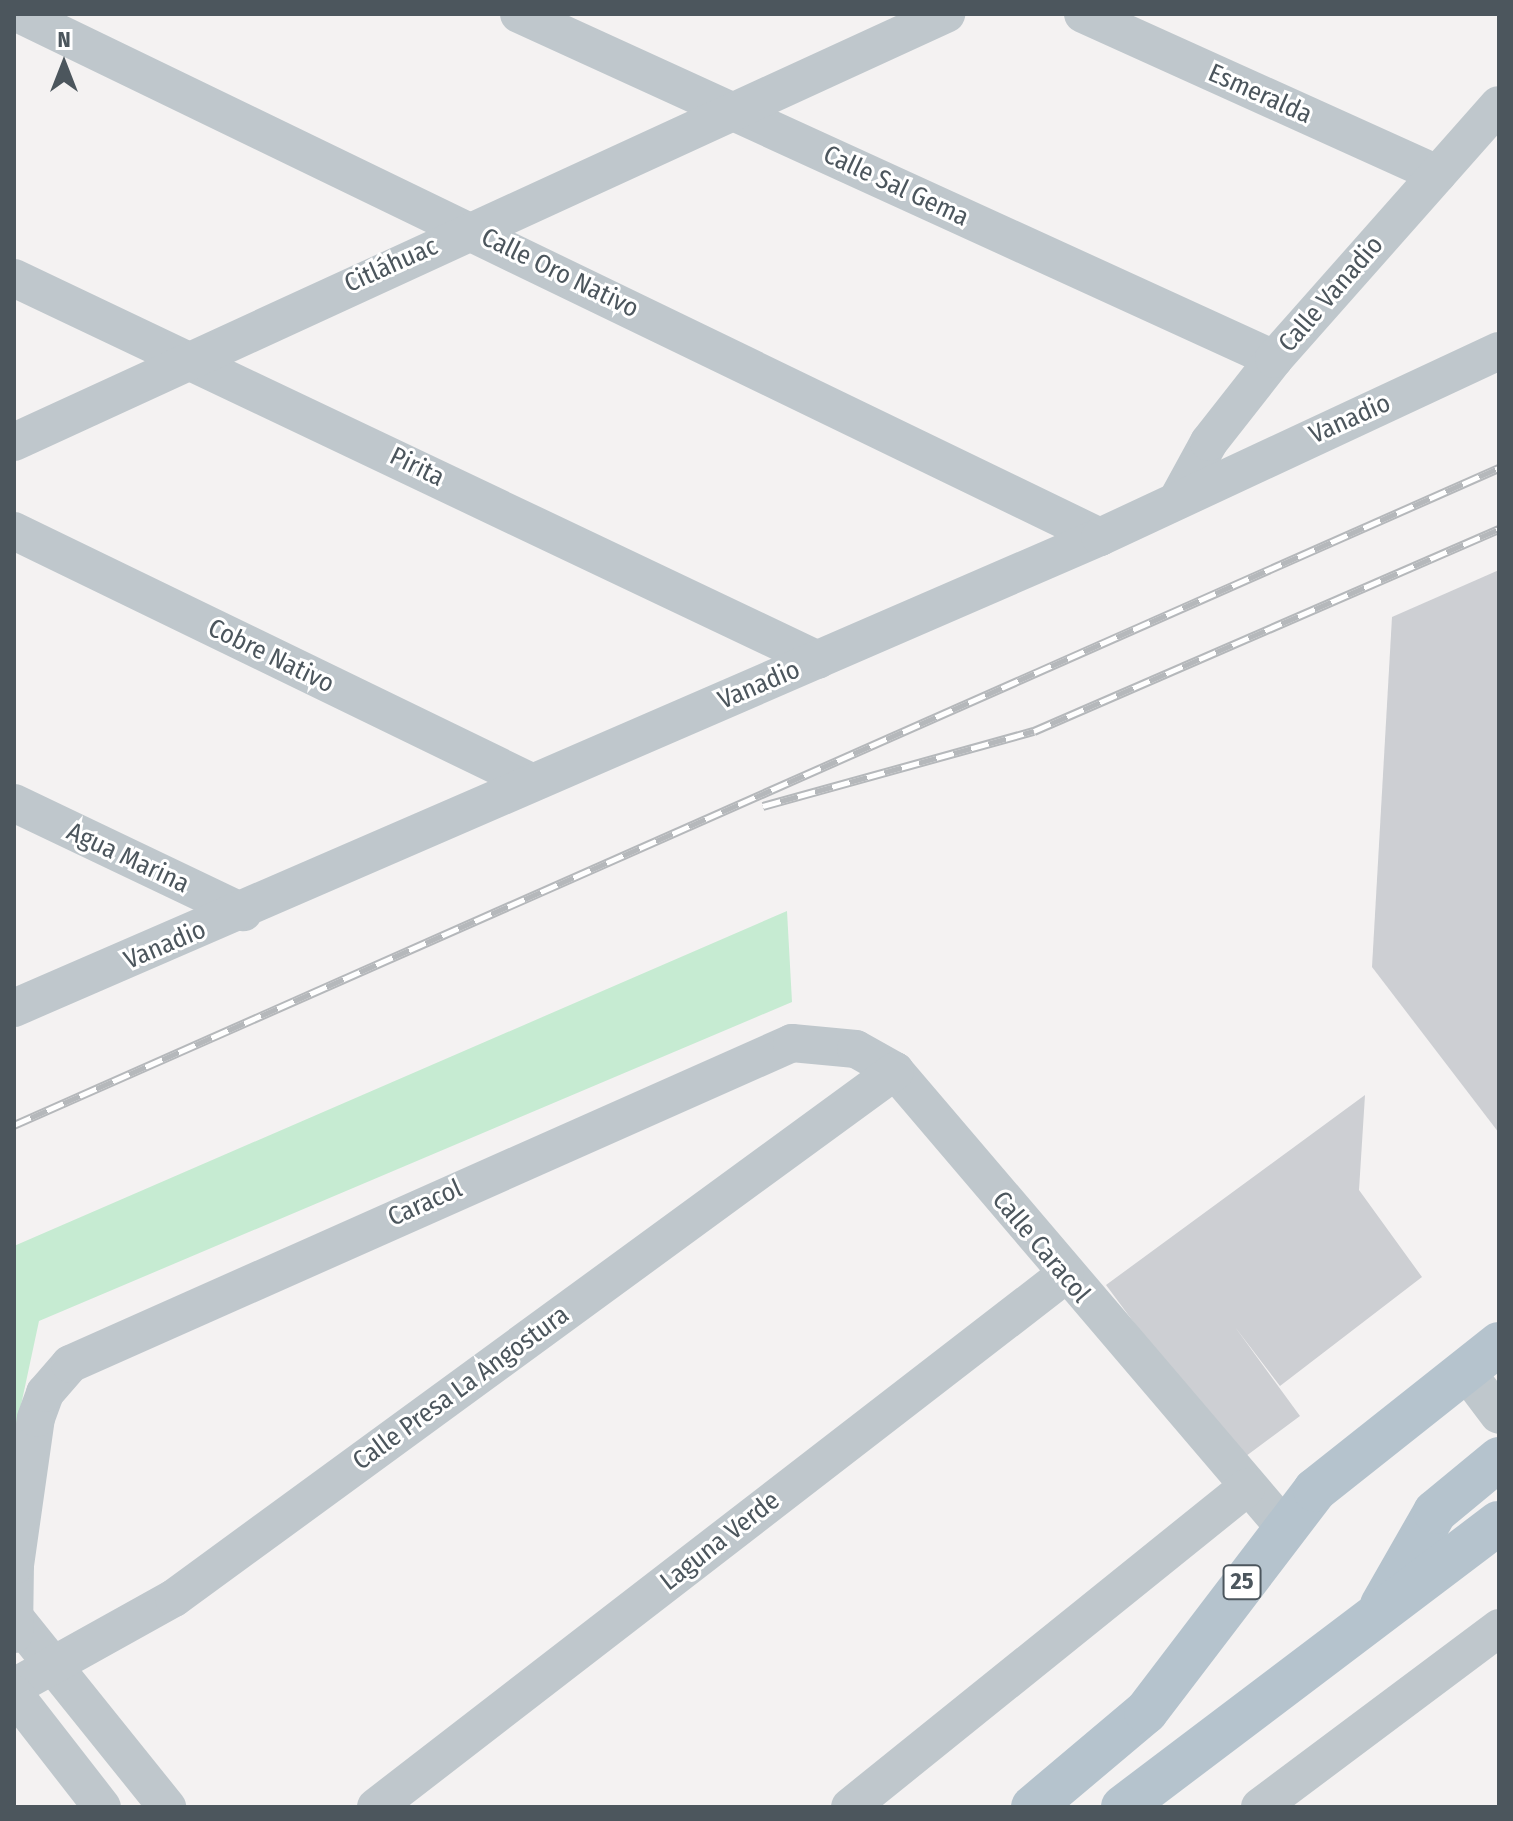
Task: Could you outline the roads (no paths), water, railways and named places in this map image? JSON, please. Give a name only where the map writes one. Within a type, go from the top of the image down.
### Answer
[{"type":"main road","name":"25","points":[[1033,1807],[1146,1712],[1283,1526],[1351,1456],[1482,1357]]},
{"type":"main road","points":[[1379,1611],[1435,1512],[1499,1459]]},
{"type":"main road","points":[[1123,1807],[1499,1523]]},
{"type":"street","name":"Calle Oro Nativo","points":[[19,14],[470,229],[1100,537]]},
{"type":"street","name":"Calle Sal Gema","points":[[519,14],[560,23],[732,111],[1274,359]]},
{"type":"street","name":"Citláhuac","points":[[14,442],[188,357],[946,14]]},
{"type":"street","name":"Esmeralda","points":[[1083,14],[1438,174]]},
{"type":"street","name":"Calle Vanadio","points":[[1180,495],[1209,442],[1274,359],[1499,105]]},
{"type":"street","name":"Pirita","points":[[14,278],[188,357],[818,660]]},
{"type":"street","name":"Vanadio","points":[[14,1008],[243,912],[529,781],[1100,537],[1180,495],[1499,351]]},
{"type":"street","name":"Cobre Nativo","points":[[14,531],[529,781]]},
{"type":"street","name":"Agua Marina","points":[[14,803],[243,912]]},
{"type":"street","name":"Calle Caracol","points":[[762,1051],[825,1042],[895,1071],[1246,1488],[1283,1526]]},
{"type":"street","name":"Caracol","points":[[15,1618],[17,1537],[36,1418],[57,1375],[87,1355],[762,1051]]},
{"type":"street","name":"Calle Presa La Angostura","points":[[14,1687],[174,1598],[895,1071]]},
{"type":"street","name":"Laguna Verde","points":[[376,1807],[1065,1275]]},
{"type":"street","points":[[1482,1357],[1499,1415]]},
{"type":"street","points":[[850,1807],[1246,1488]]},
{"type":"street","points":[[15,1618],[59,1664],[167,1807]]},
{"type":"street","points":[[14,1634],[15,1618]]},
{"type":"street","points":[[1260,1807],[1499,1628]]},
{"type":"street","points":[[14,1694],[102,1807]]},
{"type":"railway","points":[[14,1125],[1499,468]]},
{"type":"railway","points":[[763,806],[1034,731],[1499,529]]}]
